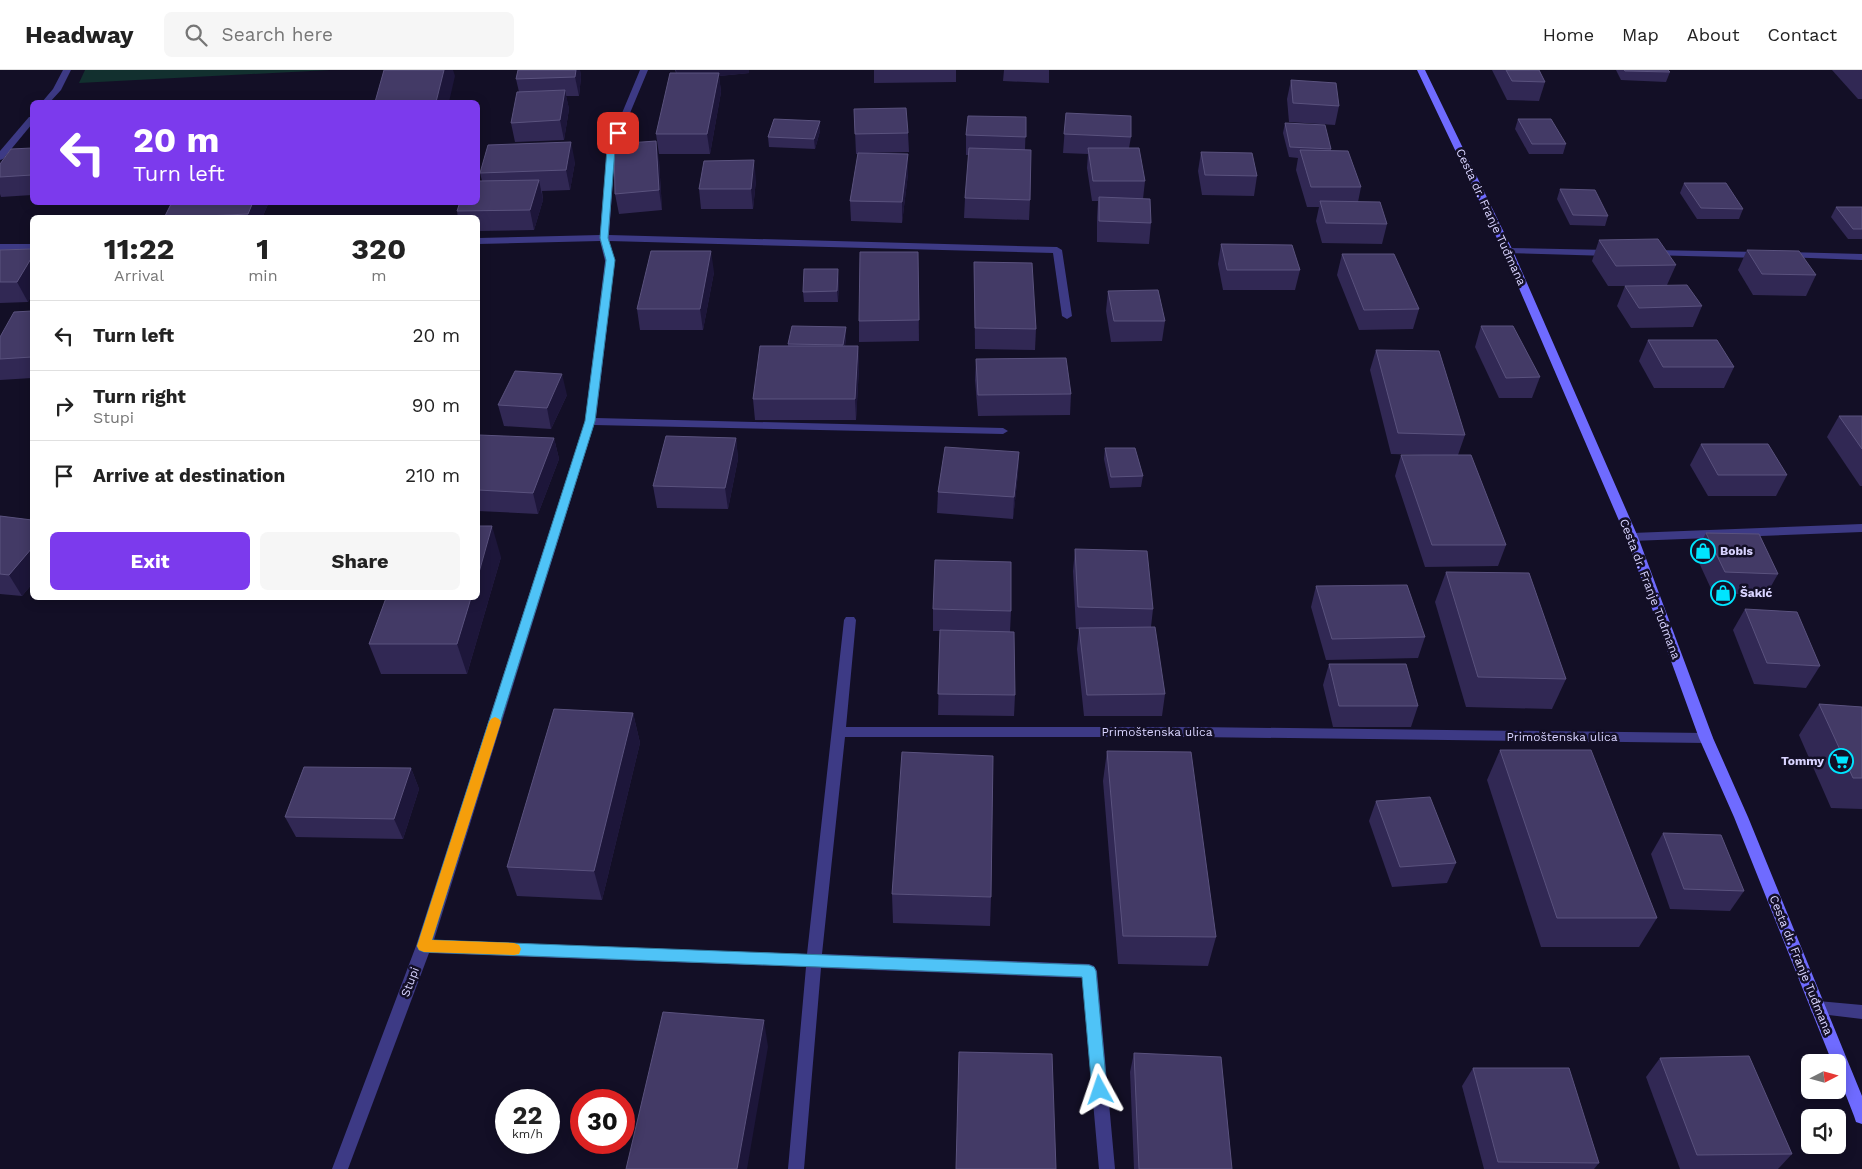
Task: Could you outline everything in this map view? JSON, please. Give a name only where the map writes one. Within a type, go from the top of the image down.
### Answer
[{"type":"main road","name":"Cesta dr. Franje Tuđmana","points":[[1421,70],[1508,251],[1632,537],[1706,738],[1741,817],[1862,1116]]},
{"type":"street","points":[[48,100],[57,90],[66,70]]},
{"type":"street","name":"Stupi","points":[[340,1169],[424,946],[590,421],[610,260],[604,238],[611,149],[644,70]]},
{"type":"street","points":[[0,158],[30,121]]},
{"type":"street","points":[[480,240],[604,238],[1057,250],[1068,316]]},
{"type":"street","points":[[0,247],[30,247]]},
{"type":"street","points":[[1508,251],[1616,253]]},
{"type":"street","points":[[1645,253],[1862,257]]},
{"type":"street","points":[[590,421],[1003,431]]},
{"type":"street","points":[[1632,537],[1862,528]]},
{"type":"street","points":[[796,1169],[814,961],[850,620]]},
{"type":"street","name":"Primoštenska ulica","points":[[839,732],[1196,732],[1706,738]]},
{"type":"street","points":[[424,946],[1089,971],[1107,1169]]},
{"type":"street","points":[[1818,1008],[1862,1012]]},
{"type":"green space","points":[[85,70],[330,70],[79,83]]},
{"type":"building","points":[[384,70],[444,70],[436,100],[376,100]]},
{"type":"building","points":[[518,70],[576,70],[575,77],[516,79]]},
{"type":"building","points":[[1506,70],[1539,70],[1545,82],[1512,81]]},
{"type":"building","points":[[1668,70],[1670,72],[1625,71]]},
{"type":"building","points":[[670,73],[719,73],[707,134],[656,134]]},
{"type":"building","points":[[1291,80],[1336,83],[1339,106],[1293,103]]},
{"type":"building","points":[[565,90],[560,120],[511,123],[517,92]]},
{"type":"building","points":[[906,108],[908,133],[855,134],[854,109]]},
{"type":"building","points":[[1066,113],[1131,116],[1131,137],[1064,134]]},
{"type":"building","points":[[968,116],[1026,117],[1026,137],[966,135]]},
{"type":"building","points":[[774,119],[820,121],[814,139],[768,137]]},
{"type":"building","points":[[1518,119],[1551,119],[1566,144],[1532,144]]},
{"type":"building","points":[[1285,123],[1325,125],[1331,149],[1290,147]]},
{"type":"building","points":[[656,141],[659,190],[615,194],[614,144]]},
{"type":"building","points":[[571,142],[566,170],[480,173],[488,145]]},
{"type":"building","points":[[30,148],[30,175],[0,177],[0,164],[11,149]]},
{"type":"building","points":[[969,148],[1031,150],[1030,200],[965,198]]},
{"type":"building","points":[[1088,148],[1139,148],[1145,181],[1093,181]]},
{"type":"building","points":[[1300,150],[1348,151],[1361,187],[1311,187]]},
{"type":"building","points":[[1201,152],[1252,153],[1257,176],[1205,175]]},
{"type":"building","points":[[858,153],[908,154],[902,202],[850,201]]},
{"type":"building","points":[[754,160],[751,189],[699,189],[704,161]]},
{"type":"building","points":[[539,180],[530,210],[457,211],[459,205],[480,205],[480,181]]},
{"type":"building","points":[[1684,183],[1726,183],[1743,209],[1701,208]]},
{"type":"building","points":[[1560,189],[1595,190],[1608,216],[1573,215]]},
{"type":"building","points":[[1099,197],[1150,199],[1151,223],[1099,221]]},
{"type":"building","points":[[1320,201],[1380,202],[1387,224],[1326,223]]},
{"type":"building","points":[[170,205],[252,205],[248,214],[166,215]]},
{"type":"building","points":[[1836,207],[1862,207],[1862,229],[1853,229]]},
{"type":"building","points":[[1658,239],[1676,265],[1616,266],[1599,240]]},
{"type":"building","points":[[1221,244],[1292,245],[1300,270],[1227,270]]},
{"type":"building","points":[[30,249],[30,260],[17,282],[0,282],[0,250]]},
{"type":"building","points":[[1747,250],[1799,251],[1816,275],[1762,274]]},
{"type":"building","points":[[651,251],[711,251],[700,309],[637,309]]},
{"type":"building","points":[[860,252],[918,252],[919,320],[859,321]]},
{"type":"building","points":[[1342,254],[1394,254],[1419,309],[1364,310]]},
{"type":"building","points":[[974,262],[1032,263],[1036,329],[975,328]]},
{"type":"building","points":[[804,269],[838,269],[837,291],[803,292]]},
{"type":"building","points":[[1687,285],[1702,306],[1639,308],[1625,286]]},
{"type":"building","points":[[1158,290],[1165,321],[1114,321],[1108,291]]},
{"type":"building","points":[[30,311],[30,357],[0,359],[0,337],[14,312]]},
{"type":"building","points":[[792,326],[846,327],[843,345],[788,344]]},
{"type":"building","points":[[1481,326],[1513,326],[1540,377],[1506,378]]},
{"type":"building","points":[[1648,340],[1717,340],[1734,367],[1663,367]]},
{"type":"building","points":[[760,346],[858,346],[855,399],[753,399]]},
{"type":"building","points":[[1376,350],[1439,351],[1465,435],[1398,433]]},
{"type":"building","points":[[1066,358],[1071,394],[978,395],[976,359]]},
{"type":"building","points":[[515,371],[562,374],[547,408],[498,405]]},
{"type":"building","points":[[1839,416],[1862,416],[1862,449]]},
{"type":"building","points":[[480,435],[554,438],[533,493],[480,490]]},
{"type":"building","points":[[666,436],[736,438],[725,488],[653,486]]},
{"type":"building","points":[[1701,444],[1768,444],[1787,475],[1718,475]]},
{"type":"building","points":[[945,447],[1019,452],[1014,497],[938,492]]},
{"type":"building","points":[[1105,448],[1135,448],[1143,476],[1111,477]]},
{"type":"building","points":[[1401,455],[1471,455],[1506,545],[1432,545]]},
{"type":"building","points":[[0,516],[30,520],[30,550],[9,575],[0,574]]},
{"type":"building","points":[[480,526],[492,526],[480,569]]},
{"type":"building","points":[[1706,533],[1759,534],[1778,574],[1725,572]]},
{"type":"building","points":[[1075,549],[1147,551],[1153,609],[1078,607]]},
{"type":"building","points":[[935,560],[1011,562],[1011,611],[933,609]]},
{"type":"building","points":[[1446,572],[1529,573],[1566,679],[1478,677]]},
{"type":"building","points":[[1407,585],[1425,637],[1332,639],[1316,586]]},
{"type":"building","points":[[385,600],[470,600],[457,644],[369,644]]},
{"type":"building","points":[[1745,609],[1797,612],[1820,666],[1767,663]]},
{"type":"building","points":[[1155,627],[1165,694],[1087,695],[1079,628]]},
{"type":"building","points":[[940,630],[1014,632],[1015,695],[938,694]]},
{"type":"building","points":[[1329,664],[1406,664],[1418,706],[1339,706]]},
{"type":"building","points":[[1819,704],[1862,707],[1862,778],[1853,778]]},
{"type":"building","points":[[554,709],[633,713],[594,871],[507,867]]},
{"type":"building","points":[[1500,750],[1591,750],[1657,918],[1557,918]]},
{"type":"building","points":[[1107,751],[1191,752],[1216,937],[1123,936]]},
{"type":"building","points":[[902,752],[993,756],[991,897],[892,894]]},
{"type":"building","points":[[304,767],[411,768],[394,819],[285,817]]},
{"type":"building","points":[[1430,797],[1456,863],[1400,867],[1376,801]]},
{"type":"building","points":[[1663,833],[1721,835],[1744,891],[1684,889]]},
{"type":"building","points":[[663,1012],[764,1020],[737,1169],[626,1169],[630,1154],[635,1154],[635,1131]]},
{"type":"building","points":[[959,1052],[1052,1054],[1056,1169],[956,1169]]},
{"type":"building","points":[[1134,1053],[1221,1057],[1232,1169],[1139,1169]]},
{"type":"building","points":[[1749,1056],[1792,1154],[1697,1155],[1660,1058]]},
{"type":"building","points":[[1473,1068],[1569,1068],[1599,1163],[1498,1162]]},
{"type":"slow traffic","points":[[495,722],[424,946],[514,949]]},
{"type":"place","name":"Bobis","points":[[1703,551]]},
{"type":"place","name":"Šakić","points":[[1723,593]]},
{"type":"place","name":"Tommy","points":[[1841,761]]},
{"type":"route","points":[[618,133],[611,149],[604,238],[610,260],[590,421],[424,946],[1089,971],[1100,1090]]}]
